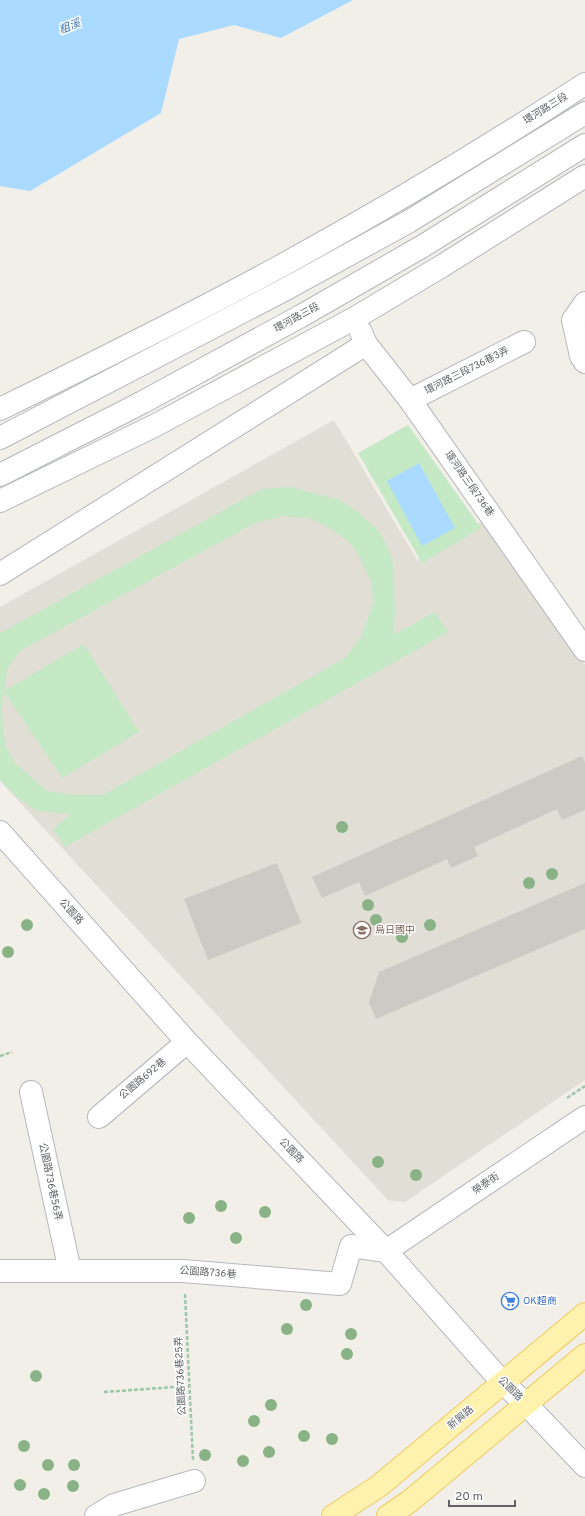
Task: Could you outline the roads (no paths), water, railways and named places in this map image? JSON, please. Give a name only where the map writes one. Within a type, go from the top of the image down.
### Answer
[{"type":"main road","name":"新興路","points":[[333,1516],[379,1486],[585,1314]]},
{"type":"main road","points":[[388,1516],[410,1501],[585,1356]]},
{"type":"street","name":"環河路三段","points":[[0,409],[120,350],[278,267],[400,198],[585,84]]},
{"type":"street","points":[[0,438],[256,305],[408,222],[585,113]]},
{"type":"street","name":"環河路三段","points":[[0,475],[136,405],[301,316],[423,246],[585,145]]},
{"type":"street","points":[[0,501],[156,425],[355,318],[442,266],[585,176]]},
{"type":"street","points":[[579,312],[581,356],[585,362]]},
{"type":"street","name":"環河路三段736巷","points":[[355,318],[366,344],[410,400],[585,650]]},
{"type":"street","name":"環河路三段736巷3弄","points":[[410,400],[524,342]]},
{"type":"street","points":[[0,574],[366,344]]},
{"type":"street","name":"公園路","points":[[0,832],[187,1042],[386,1251],[503,1383],[526,1404],[585,1466]]},
{"type":"street","name":"公園路692巷","points":[[99,1117],[187,1042]]},
{"type":"street","name":"公園路736巷56弄","points":[[31,1092],[70,1271]]},
{"type":"street","name":"榮泰街","points":[[386,1251],[585,1117]]},
{"type":"street","name":"公園路736巷","points":[[0,1271],[184,1271],[340,1284],[351,1246],[386,1251]]},
{"type":"street","points":[[96,1516],[114,1505],[194,1481]]},
{"type":"water","name":"粗溪","points":[[0,0],[353,0],[281,38],[234,25],[179,39],[161,113],[30,191],[0,186]]},
{"type":"water","points":[[419,463],[455,528],[422,546],[387,481]]},
{"type":"place","name":"烏日國中","points":[[362,930]]},
{"type":"place","name":"OK超商","points":[[510,1301]]}]
